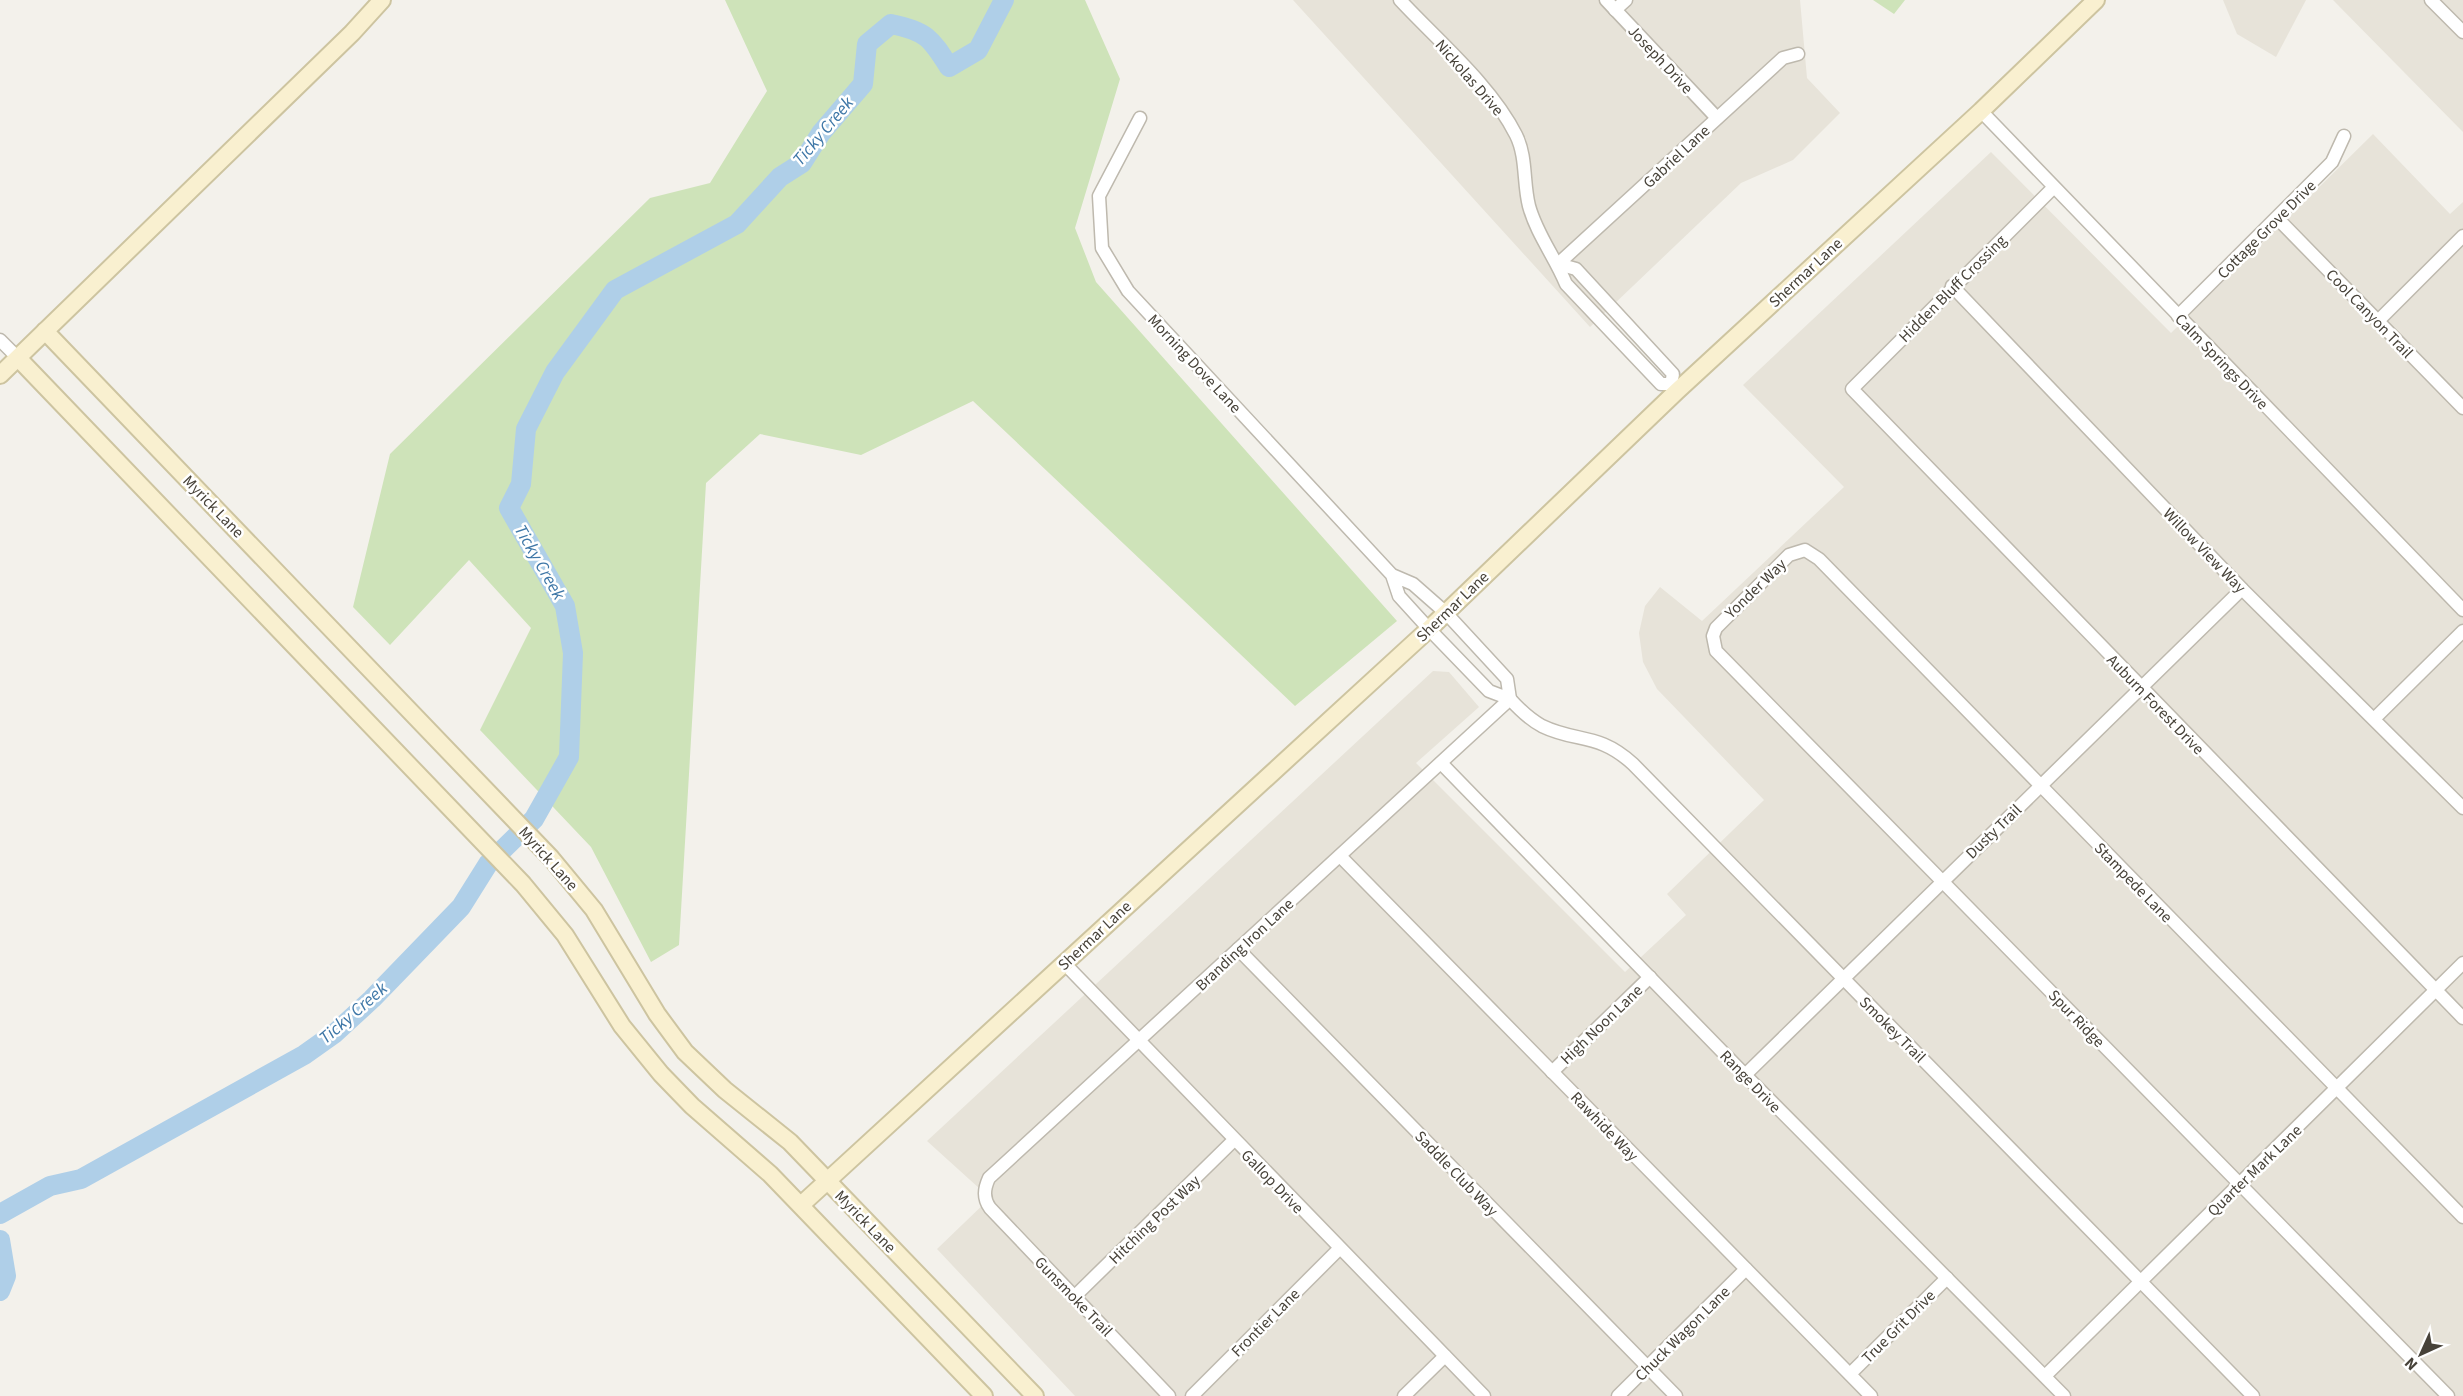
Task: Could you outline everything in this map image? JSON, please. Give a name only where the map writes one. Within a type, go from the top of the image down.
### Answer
[{"type":"street","points":[[0,375],[352,33],[382,0]]},
{"type":"street","name":"Nickolas Drive","points":[[1400,0],[1481,86],[1508,121],[1522,153],[1529,204],[1535,224],[1558,264],[1566,285],[1661,384],[1674,388]]},
{"type":"street","name":"Joseph Drive","points":[[1606,0],[1717,118]]},
{"type":"street","points":[[1615,10],[1626,0]]},
{"type":"street","name":"Shermar Lane","points":[[801,1205],[1430,629],[1674,388],[1981,111],[2096,0]]},
{"type":"street","points":[[2431,0],[2463,32]]},
{"type":"street","name":"Gabriel Lane","points":[[1558,264],[1783,57],[1798,54]]},
{"type":"street","name":"Calm Springs Drive","points":[[1981,111],[2463,610]]},
{"type":"street","name":"Morning Dove Lane","points":[[1140,118],[1099,196],[1102,248],[1128,291],[1392,575],[1413,584],[1446,613]]},
{"type":"street","name":"Cottage Grove Drive","points":[[2178,316],[2278,219],[2332,162],[2344,136]]},
{"type":"street","name":"Hidden Bluff Crossing","points":[[1852,389],[1952,286],[2053,188]]},
{"type":"street","name":"Cool Canyon Trail","points":[[2278,219],[2463,408]]},
{"type":"street","points":[[2378,321],[2463,236]]},
{"type":"street","points":[[1558,264],[1576,269],[1673,374],[1674,388]]},
{"type":"street","name":"Willow View Way","points":[[1952,286],[2242,589],[2375,718],[2463,808]]},
{"type":"street","name":"Myrick Lane","points":[[45,331],[551,858],[594,910],[657,1014],[685,1052],[725,1090],[790,1142],[1027,1393]]},
{"type":"street","points":[[0,340],[524,884],[565,935],[622,1026],[661,1074],[692,1106],[770,1174],[984,1396]]},
{"type":"street","name":"Auburn Forest Drive","points":[[1852,389],[2463,1018]]},
{"type":"street","name":"Yonder Way","points":[[1713,636],[1721,622],[1789,555],[1805,549]]},
{"type":"street","name":"Stampede Lane","points":[[1805,549],[1819,559],[2463,1217]]},
{"type":"street","name":"Morning Dove Lane","points":[[1392,575],[1399,596],[1430,629]]},
{"type":"street","name":"Dusty Trail","points":[[1744,1075],[2242,589]]},
{"type":"street","points":[[1446,613],[1507,679],[1509,699]]},
{"type":"street","name":"Smokey Trail","points":[[1430,629],[1489,691],[1509,699],[1521,711],[1543,726],[1592,738],[1623,755],[2253,1396]]},
{"type":"street","points":[[2375,718],[2463,631]]},
{"type":"street","name":"Spur Ridge","points":[[1713,636],[1716,651],[2448,1396]]},
{"type":"street","name":"Branding Iron Lane","points":[[984,1192],[989,1178],[1509,699]]},
{"type":"street","name":"Range Drive","points":[[1441,763],[1744,1075],[2064,1396]]},
{"type":"street","name":"Rawhide Way","points":[[1340,856],[1871,1396]]},
{"type":"street","name":"Saddle Club Way","points":[[1238,950],[1676,1396]]},
{"type":"street","name":"Gallop Drive","points":[[1064,963],[1233,1141],[1484,1396]]},
{"type":"street","name":"Quarter Mark Lane","points":[[2044,1376],[2463,963]]},
{"type":"street","name":"High Noon Lane","points":[[1552,1072],[1650,977]]},
{"type":"street","name":"Hitching Post Way","points":[[1074,1297],[1233,1141]]},
{"type":"street","name":"Gunsmoke Trail","points":[[984,1192],[990,1208],[1169,1396]]},
{"type":"street","name":"Frontier Lane","points":[[1192,1396],[1339,1249]]},
{"type":"street","name":"Chuck Wagon Lane","points":[[1618,1396],[1746,1269]]},
{"type":"street","name":"True Grit Drive","points":[[1850,1374],[1947,1278]]},
{"type":"street","points":[[1404,1396],[1445,1356]]},
{"type":"shaded area","points":[[1293,0],[1800,0],[1807,78],[1840,113],[1793,160],[1741,183],[1590,327]]},
{"type":"shaded area","points":[[2223,0],[2306,0],[2276,57],[2237,34]]},
{"type":"shaded area","points":[[2333,0],[2463,0],[2463,132]]},
{"type":"shaded area","points":[[2373,134],[2450,214],[2463,202],[2463,1396],[1075,1396],[937,1249],[990,1198],[927,1141],[1433,671],[1449,672],[1479,707],[1416,763],[1625,972],[1686,915],[1667,894],[1764,800],[1657,689],[1643,662],[1639,633],[1645,606],[1660,587],[1702,621],[1844,487],[1743,385],[1991,152],[2171,333]]},
{"type":"green space","points":[[725,0],[1085,0],[1120,79],[1075,228],[1096,282],[1397,621],[1295,706],[973,401],[861,455],[760,434],[706,483],[679,945],[651,962],[591,847],[480,730],[531,628],[469,560],[390,645],[353,607],[390,454],[650,198],[710,183],[767,91]]},
{"type":"green space","points":[[1873,0],[1905,0],[1894,14]]},
{"type":"waterway","name":"Ticky Creek","points":[[0,1214],[50,1186],[81,1179],[304,1055],[335,1033],[372,999],[461,907],[488,864],[534,819],[569,757],[573,653],[565,606],[509,508],[521,484],[526,429],[555,372],[615,290],[737,224],[780,177],[802,163],[821,133],[863,84],[867,44],[891,24],[926,37],[949,67],[978,50],[1004,0]]},
{"type":"waterway","name":"Ticky Creek","points":[[0,1240],[6,1276],[0,1291]]}]
